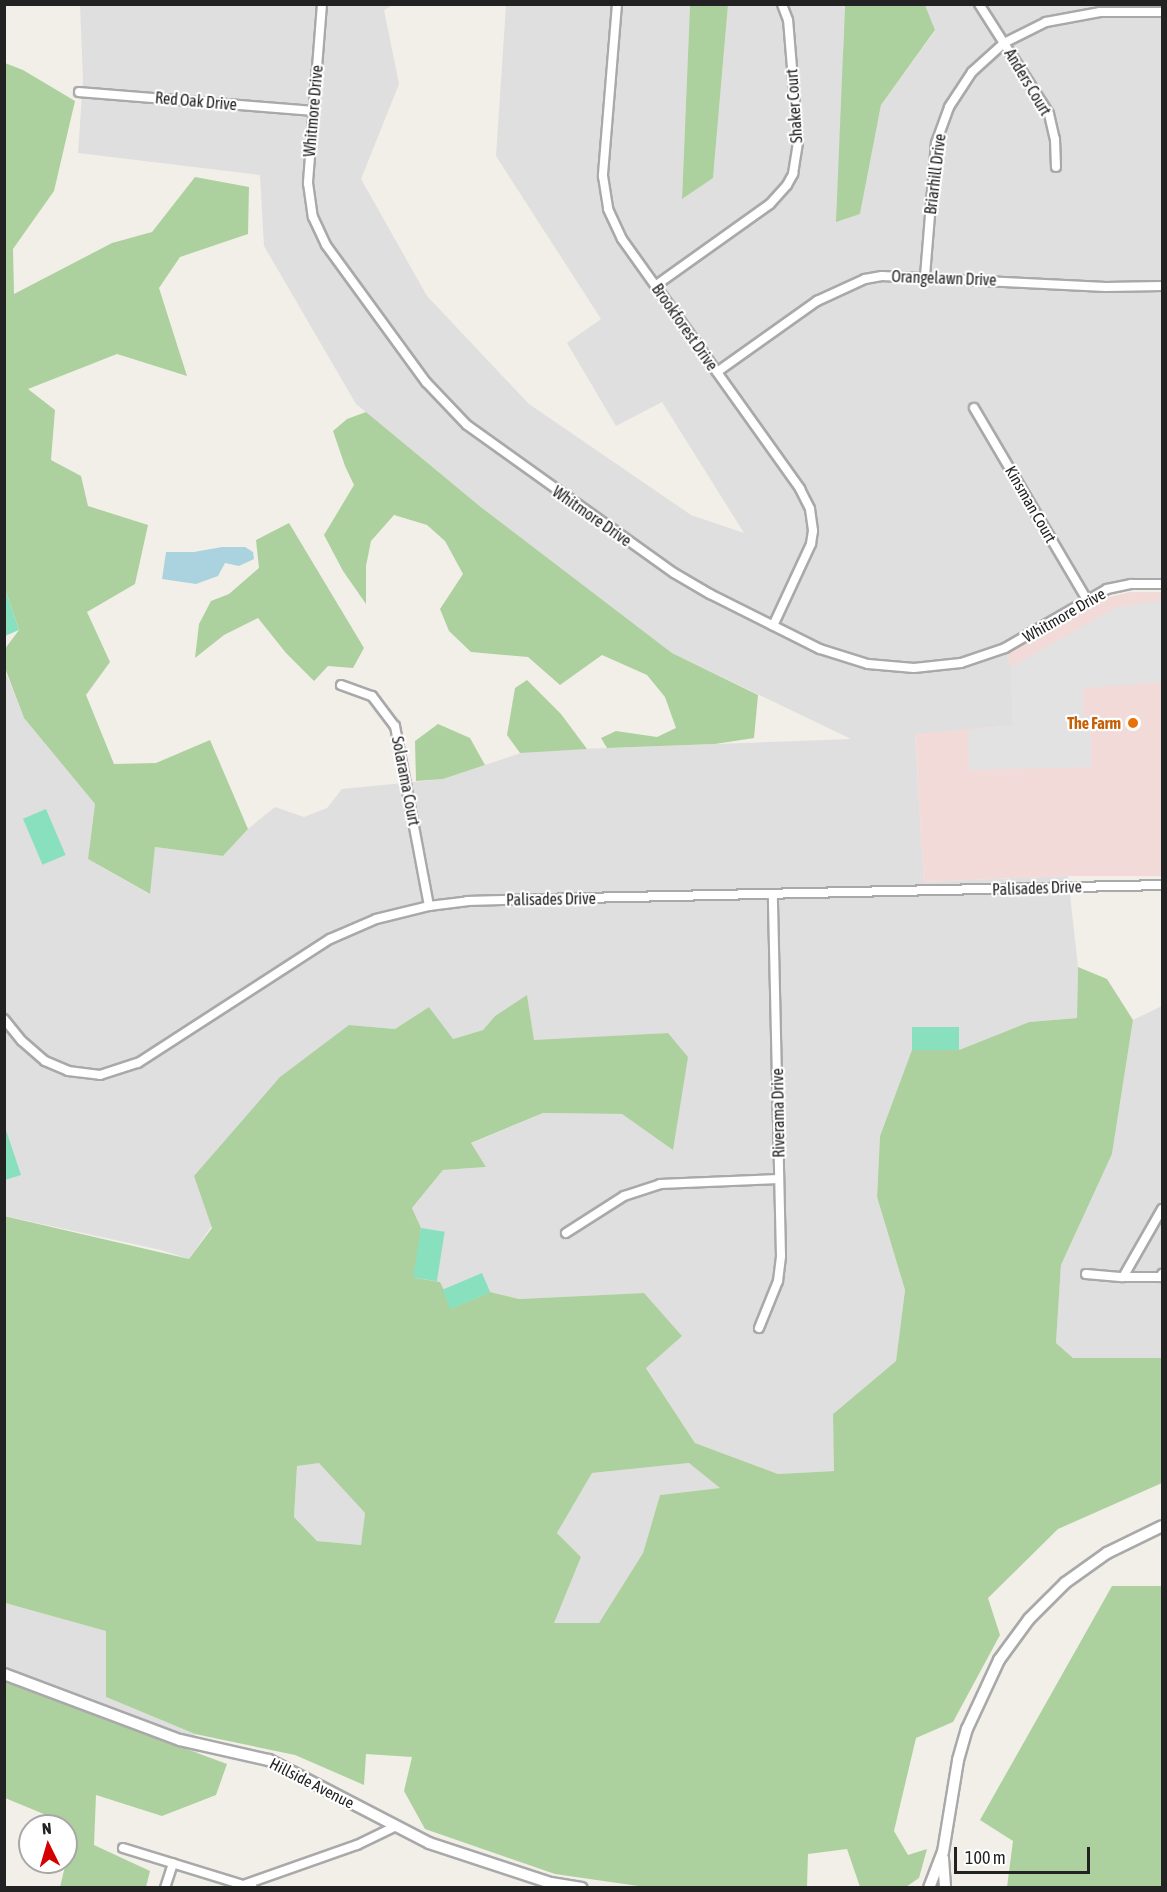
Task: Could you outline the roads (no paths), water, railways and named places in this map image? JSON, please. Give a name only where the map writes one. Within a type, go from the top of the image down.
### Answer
[{"type":"street","name":"Whitmore Drive","points":[[322,4],[308,183],[309,200],[320,233],[412,366],[439,397],[490,444],[674,573],[820,649],[852,660],[889,667],[940,666],[985,656],[1005,648],[1087,600],[1119,586],[1162,584]]},
{"type":"street","name":"Brookforest Drive","points":[[616,4],[603,176],[604,192],[614,224],[655,286],[800,489],[812,518],[812,544],[773,626]]},
{"type":"street","name":"Shaker Court","points":[[655,286],[770,204],[793,174],[798,141],[788,21],[782,4]]},
{"type":"street","name":"Anders Court","points":[[979,4],[1049,114],[1056,139],[1056,167]]},
{"type":"street","name":"Briarhill Drive","points":[[925,276],[932,164],[940,126],[959,88],[984,60],[1004,43],[1038,25],[1079,14],[1162,12]]},
{"type":"street","name":"Red Oak Drive","points":[[79,92],[313,111]]},
{"type":"street","name":"Orangelawn Drive","points":[[717,372],[825,296],[865,279],[882,276],[925,276],[1106,287],[1162,286]]},
{"type":"street","name":"Kinsman Court","points":[[974,408],[1087,600]]},
{"type":"street","name":"Solarama Court","points":[[341,685],[372,696],[389,715],[395,726],[429,906]]},
{"type":"street","name":"Palisades Drive","points":[[4,1019],[34,1053],[56,1067],[93,1075],[123,1070],[138,1063],[330,939],[376,919],[429,906],[477,901],[1162,885]]},
{"type":"street","name":"Riverama Drive","points":[[759,1328],[775,1293],[781,1269],[773,894]]},
{"type":"street","points":[[566,1233],[624,1196],[660,1184],[779,1179]]},
{"type":"street","points":[[1123,1277],[1162,1209]]},
{"type":"street","points":[[1086,1274],[1160,1277],[1162,1274]]},
{"type":"street","points":[[945,1887],[943,1852],[958,1760],[967,1729],[987,1682],[1004,1653],[1029,1619],[1065,1583],[1107,1553],[1162,1526]]},
{"type":"street","name":"Hillside Avenue","points":[[4,1674],[171,1737],[286,1766],[394,1827],[429,1843],[540,1880],[582,1887]]},
{"type":"street","points":[[123,1848],[249,1886],[357,1845],[394,1827]]},
{"type":"street","points":[[929,1887],[943,1852]]},
{"type":"street","points":[[165,1887],[173,1863]]},
{"type":"water","points":[[222,547],[245,547],[253,552],[254,559],[239,566],[225,563],[218,576],[196,584],[162,579],[166,552],[194,552]]},
{"type":"place","name":"The Farm","points":[[1133,723]]}]
